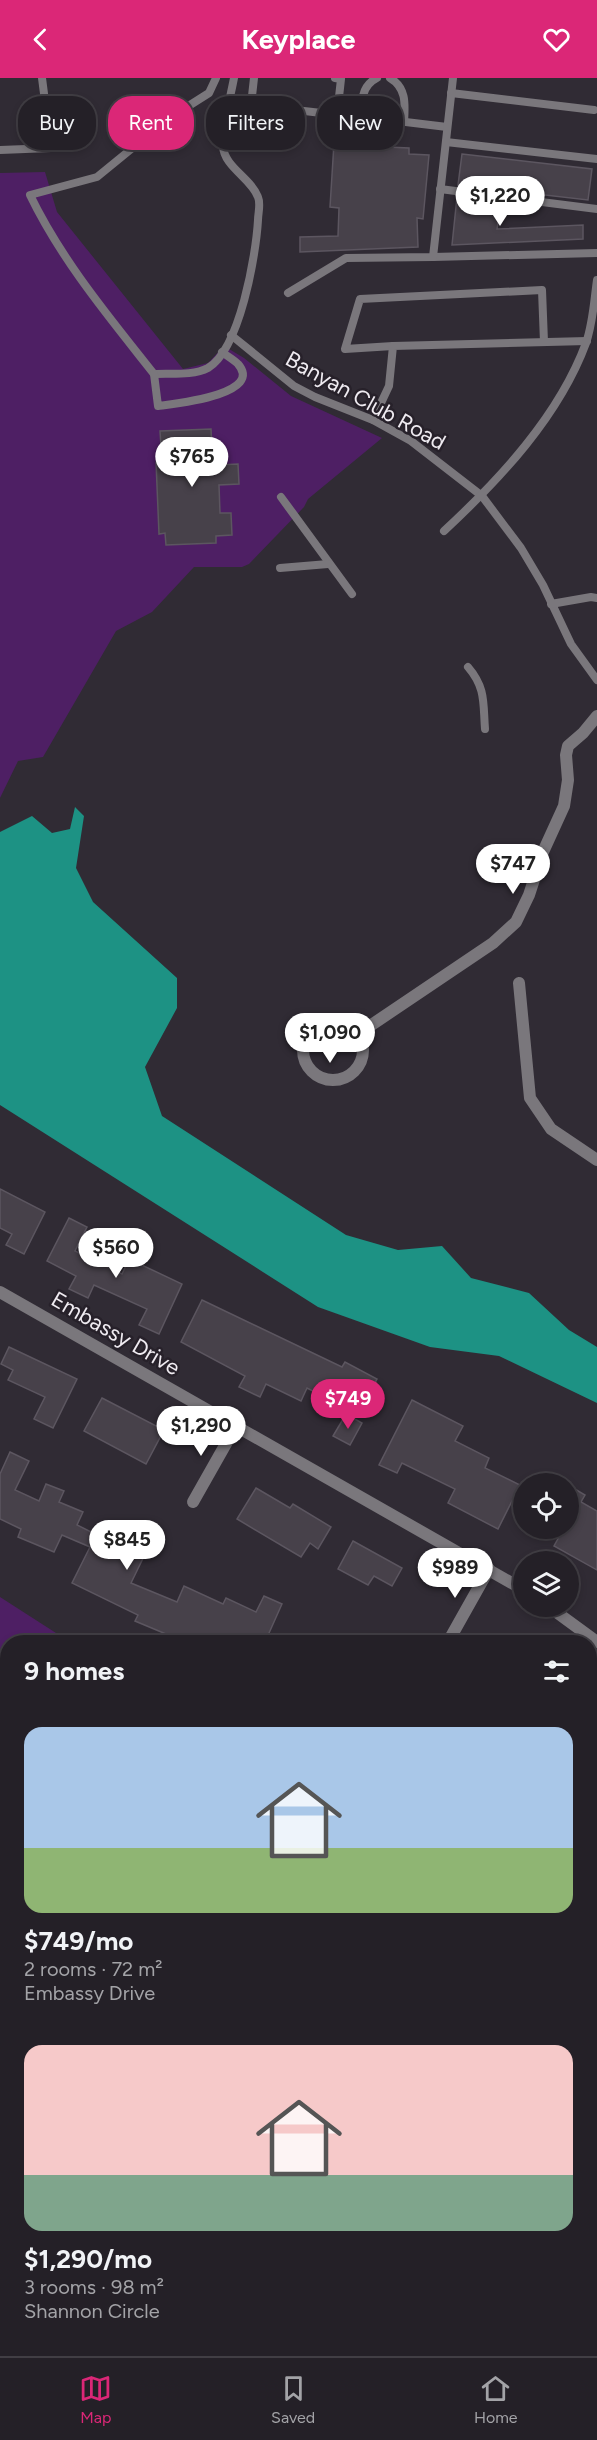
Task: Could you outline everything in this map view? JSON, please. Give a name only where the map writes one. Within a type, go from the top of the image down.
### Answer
[{"type":"street","points":[[358,1034],[493,943],[516,922],[524,909],[543,852],[564,806],[568,780],[566,755],[568,746],[597,716]]},
{"type":"street","points":[[519,983],[530,1098],[551,1129],[597,1160]]},
{"type":"street","points":[[339,1020],[349,1024],[358,1034],[363,1050],[362,1059],[351,1074],[333,1080],[323,1078],[308,1067],[304,1059],[305,1038],[319,1023],[339,1020]]},
{"type":"street","name":"Embassy Drive","points":[[0,1292],[513,1583]]},
{"type":"street","points":[[193,1502],[236,1426]]},
{"type":"street","points":[[452,1635],[489,1569]]},
{"type":"street","points":[[563,1617],[587,1635]]},
{"type":"lane","points":[[0,150],[51,148],[42,78]]},
{"type":"lane","points":[[216,78],[209,93],[168,119],[97,177],[30,195],[45,226],[67,262],[154,374],[158,406],[191,402],[228,391],[240,382],[242,373],[239,365],[222,352]]},
{"type":"lane","points":[[154,374],[193,372],[208,368],[222,352],[231,335],[246,296],[256,253],[259,200],[253,188],[228,160],[223,147],[234,78]]},
{"type":"lane","points":[[254,78],[251,105],[317,113]]},
{"type":"lane","points":[[335,78],[341,79],[339,96]]},
{"type":"lane","points":[[363,96],[366,89],[378,78]]},
{"type":"lane","points":[[390,78],[401,86],[405,102],[404,122],[447,127]]},
{"type":"lane","points":[[433,257],[453,78]]},
{"type":"lane","points":[[451,93],[594,110]]},
{"type":"lane","points":[[446,142],[597,159]]},
{"type":"lane","points":[[440,189],[597,209]]},
{"type":"lane","points":[[288,293],[346,258],[597,253]]},
{"type":"lane","points":[[444,531],[482,496],[547,417],[562,395],[586,340],[597,280]]},
{"type":"lane","points":[[544,342],[542,290],[360,299],[345,349],[393,346],[544,342],[586,340]]},
{"type":"lane","name":"Banyan Club Road","points":[[231,335],[294,386],[315,397],[373,420],[411,441],[482,496],[521,548],[571,644],[597,680]]},
{"type":"lane","points":[[373,420],[389,386],[393,346]]},
{"type":"lane","points":[[281,497],[352,594]]},
{"type":"lane","points":[[280,568],[328,564]]},
{"type":"lane","points":[[551,604],[597,598]]},
{"type":"lane","points":[[468,667],[479,680],[483,691],[485,729]]},
{"type":"shaded area","points":[[45,172],[57,212],[183,369],[208,363],[224,346],[244,358],[291,396],[382,438],[308,499],[304,507],[249,564],[242,567],[194,567],[152,612],[116,631],[43,757],[18,761],[0,798],[0,173]]},
{"type":"shaded area","points":[[75,807],[84,816],[76,868],[93,902],[177,978],[177,1008],[145,1067],[162,1116],[346,1235],[398,1250],[442,1246],[471,1278],[529,1293],[569,1330],[597,1347],[597,1403],[499,1356],[430,1347],[318,1307],[0,1105],[0,832],[32,816],[52,833],[70,829]]},
{"type":"shaded area","points":[[0,1597],[59,1635],[0,1635]]},
{"type":"building","points":[[403,148],[409,148],[409,154],[429,155],[423,219],[417,218],[418,247],[300,252],[300,237],[338,236],[339,208],[330,207],[334,150],[403,150]]},
{"type":"building","points":[[462,154],[592,169],[588,200],[458,185]]},
{"type":"building","points":[[457,197],[501,203],[497,229],[583,225],[583,239],[452,245]]},
{"type":"building","points":[[211,429],[212,449],[217,448],[218,465],[238,464],[239,484],[219,485],[220,513],[231,513],[232,535],[216,536],[216,543],[166,545],[165,533],[159,534],[156,462],[162,462],[160,431]]},
{"type":"building","points":[[0,1189],[45,1212],[24,1254],[6,1245],[12,1234],[0,1228]]},
{"type":"building","points":[[69,1218],[87,1227],[75,1251],[122,1274],[129,1259],[182,1284],[159,1334],[139,1325],[147,1309],[94,1285],[88,1298],[69,1289],[76,1276],[47,1261]]},
{"type":"building","points":[[202,1300],[342,1367],[345,1362],[377,1379],[358,1414],[307,1388],[301,1401],[266,1384],[260,1397],[239,1387],[245,1376],[181,1342]]},
{"type":"building","points":[[9,1347],[77,1379],[53,1428],[34,1419],[45,1397],[8,1380],[13,1370],[1,1364]]},
{"type":"building","points":[[102,1398],[164,1430],[146,1464],[84,1431]]},
{"type":"building","points":[[412,1400],[463,1426],[455,1441],[489,1458],[485,1468],[513,1482],[513,1499],[498,1529],[448,1503],[455,1489],[402,1463],[397,1473],[379,1465]]},
{"type":"building","points":[[346,1414],[362,1423],[350,1445],[333,1436]]},
{"type":"building","points":[[10,1452],[29,1461],[15,1490],[39,1501],[46,1484],[64,1491],[59,1502],[83,1512],[77,1525],[129,1551],[134,1541],[148,1548],[131,1583],[177,1602],[184,1586],[223,1604],[226,1598],[256,1612],[264,1596],[282,1604],[268,1635],[168,1635],[135,1621],[138,1615],[72,1583],[90,1547],[62,1535],[54,1552],[18,1537],[21,1529],[0,1519],[0,1474]]},
{"type":"building","points":[[256,1488],[290,1508],[293,1504],[331,1527],[318,1549],[310,1543],[301,1557],[237,1519]]},
{"type":"building","points":[[579,1491],[585,1495],[581,1502],[597,1511],[597,1570],[579,1560],[579,1551],[563,1551],[554,1546],[558,1539],[579,1539]]},
{"type":"building","points":[[353,1541],[402,1568],[392,1586],[374,1576],[368,1585],[338,1569]]}]
